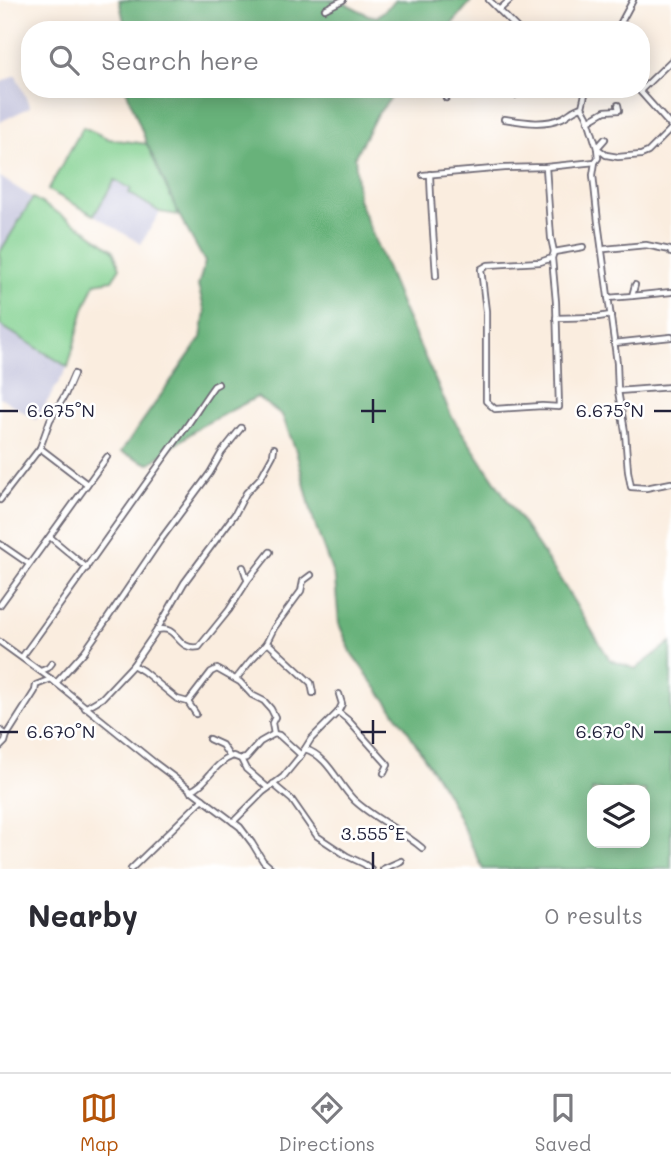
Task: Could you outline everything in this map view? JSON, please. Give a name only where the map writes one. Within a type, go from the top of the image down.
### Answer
[{"type":"street","points":[[325,9],[343,0]]},
{"type":"street","points":[[489,0],[507,21]]},
{"type":"street","points":[[499,10],[510,0]]},
{"type":"street","points":[[623,21],[633,0]]},
{"type":"street","points":[[650,80],[671,61]]},
{"type":"street","points":[[584,98],[582,107],[597,148],[593,176],[631,487],[646,488],[671,483]]},
{"type":"street","points":[[597,148],[606,155],[618,157],[648,152],[671,127],[646,98]]},
{"type":"street","points":[[588,121],[605,111],[619,110],[618,104]]},
{"type":"street","points":[[504,119],[551,122],[582,107]]},
{"type":"street","points":[[597,148],[605,139]]},
{"type":"street","points":[[423,175],[546,167],[597,160],[606,155]]},
{"type":"street","points":[[546,167],[554,252],[552,258],[559,407],[495,409],[486,401],[486,311],[481,269],[488,265],[540,262],[552,258]]},
{"type":"street","points":[[430,174],[436,276]]},
{"type":"street","points":[[605,248],[646,245],[670,250],[671,253]]},
{"type":"street","points":[[554,252],[583,247]]},
{"type":"street","points":[[599,272],[606,277]]},
{"type":"street","points":[[632,296],[635,285]]},
{"type":"street","points":[[608,298],[671,292]]},
{"type":"street","points":[[556,318],[611,315]]},
{"type":"street","points":[[614,343],[671,337]]},
{"type":"street","points":[[0,499],[40,448],[50,420],[74,374]]},
{"type":"street","points":[[22,657],[195,412],[218,384]]},
{"type":"street","points":[[618,391],[671,387]]},
{"type":"street","points":[[56,683],[84,652],[240,428]]},
{"type":"street","points":[[40,448],[87,484]]},
{"type":"street","points":[[85,708],[102,698],[133,665],[157,631],[184,583],[235,514],[246,493],[261,477],[274,455],[274,448]]},
{"type":"street","points":[[0,606],[107,457]]},
{"type":"street","points":[[50,537],[87,568]]},
{"type":"street","points":[[0,544],[29,564]]},
{"type":"street","points":[[157,631],[168,629],[185,646],[199,647],[270,552]]},
{"type":"street","points":[[243,567],[248,580]]},
{"type":"street","points":[[236,679],[266,644],[300,591],[303,581],[311,575]]},
{"type":"street","points":[[0,642],[233,822],[272,869]]},
{"type":"street","points":[[266,644],[311,683],[313,693]]},
{"type":"street","points":[[40,672],[52,663]]},
{"type":"street","points":[[133,665],[177,699],[188,702],[196,714]]},
{"type":"street","points":[[188,702],[218,668],[244,685],[271,709],[275,717],[272,723],[274,734]]},
{"type":"street","points":[[0,747],[35,691],[36,685],[51,679]]},
{"type":"street","points":[[233,822],[283,777],[311,739],[338,712],[342,704],[339,694]]},
{"type":"street","points":[[338,712],[388,765],[384,773]]},
{"type":"street","points":[[0,730],[7,735]]},
{"type":"street","points":[[190,791],[198,788],[217,765],[230,757],[246,758],[260,742],[274,734],[279,735],[301,755]]},
{"type":"street","points":[[209,739],[222,745],[230,757]]},
{"type":"street","points":[[305,749],[314,753],[329,767],[356,802],[422,848]]},
{"type":"street","points":[[241,759],[246,769],[292,800],[317,836],[371,869]]},
{"type":"street","points":[[131,869],[203,799]]},
{"type":"street","points":[[383,869],[401,861]]},
{"type":"shaded area","points":[[16,75],[21,86],[21,98],[26,98],[30,107],[0,122],[0,83]]},
{"type":"shaded area","points":[[0,177],[33,198],[0,252]]},
{"type":"shaded area","points":[[115,180],[131,189],[129,193],[160,212],[141,244],[94,215]]},
{"type":"shaded area","points":[[0,325],[68,367],[36,420],[0,397]]},
{"type":"green space","points":[[119,0],[344,0],[368,15],[377,17],[396,0],[472,0],[454,21],[124,21]]},
{"type":"green space","points":[[129,98],[391,98],[376,116],[355,156],[358,199],[403,309],[452,417],[560,579],[610,660],[636,669],[671,642],[671,869],[483,869],[447,794],[406,728],[352,654],[339,624],[335,580],[314,522],[296,451],[282,415],[257,397],[201,426],[149,464],[121,452],[201,338],[205,312],[198,286],[205,262],[179,215]]},
{"type":"green space","points":[[83,127],[109,139],[147,144],[179,215],[160,212],[129,193],[131,189],[115,180],[94,215],[48,190]]},
{"type":"green space","points":[[33,198],[113,250],[120,268],[112,280],[95,283],[84,309],[68,367],[0,325],[0,252]]}]
